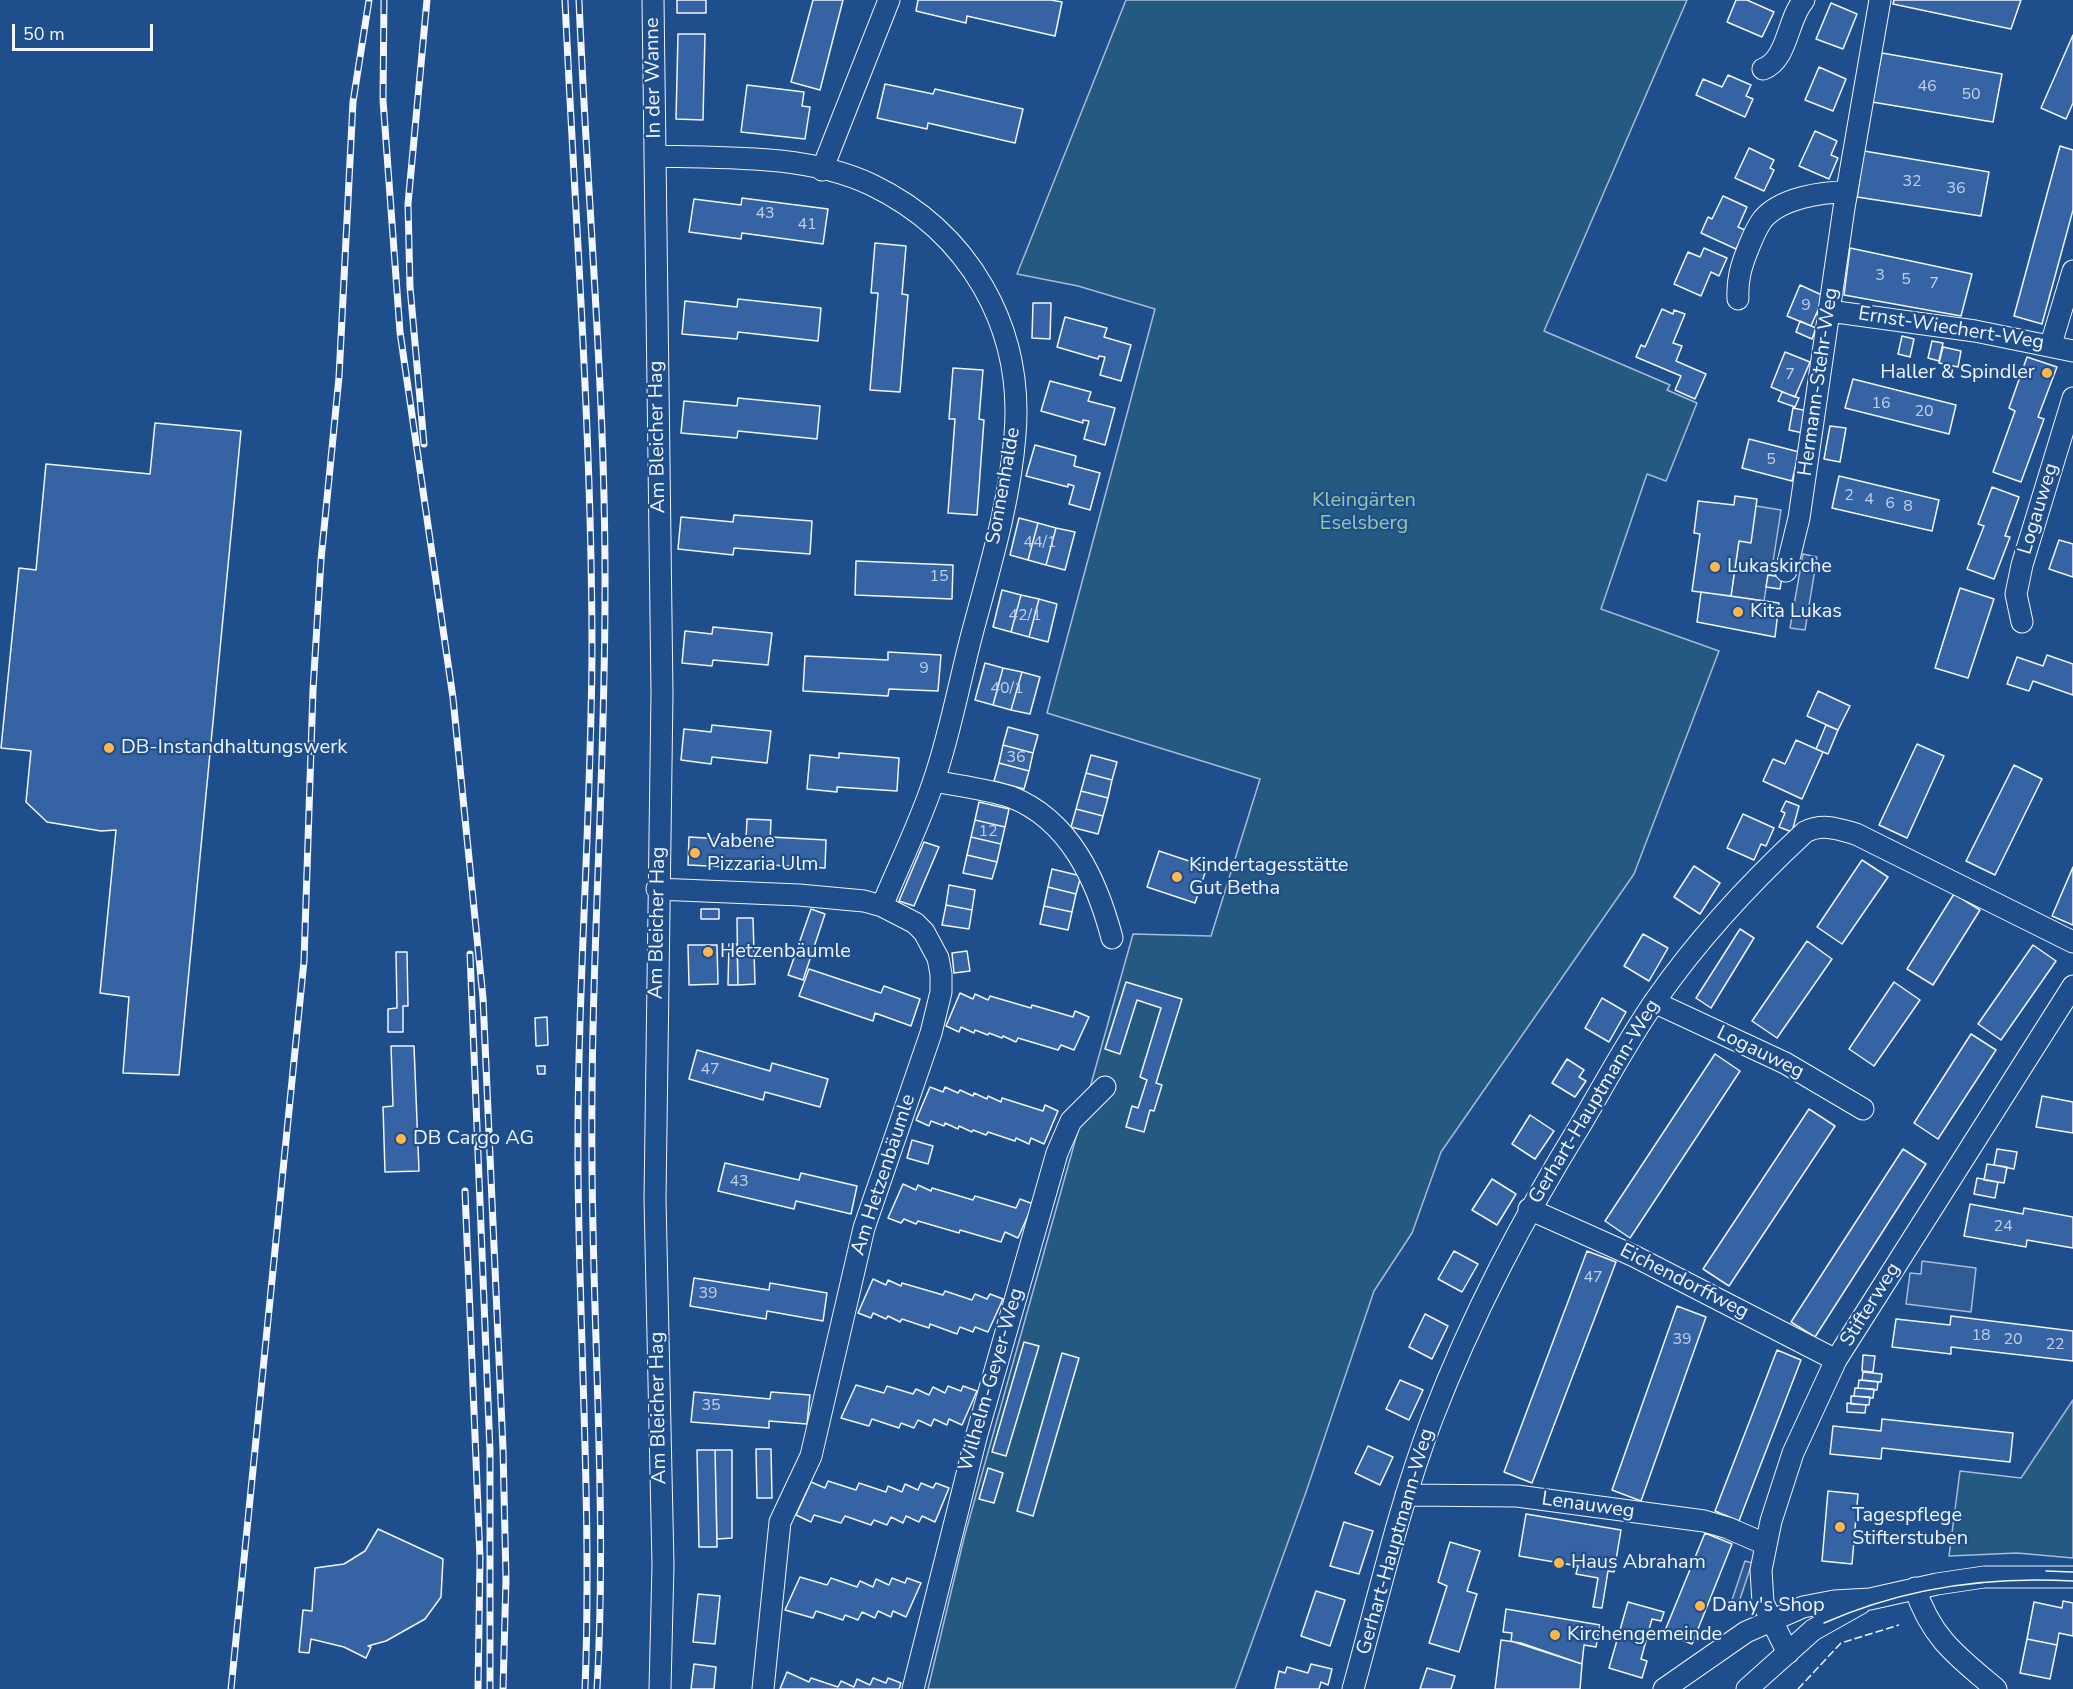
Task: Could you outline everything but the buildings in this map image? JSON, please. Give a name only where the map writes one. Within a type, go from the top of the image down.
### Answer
[{"type":"street","name":"In der Wanne","points":[[653,0],[656,156]]},
{"type":"street","points":[[822,170],[889,0]]},
{"type":"street","points":[[1763,69],[1772,66],[1778,57],[1792,20],[1804,0]]},
{"type":"street","name":"Hermann-Stehr-Weg","points":[[1786,571],[1799,518],[1847,192],[1880,0]]},
{"type":"street","name":"Sonnenhalde","points":[[656,156],[725,156],[822,170],[869,184],[905,203],[949,239],[975,272],[997,314],[1010,355],[1016,400],[1015,435],[994,549],[934,781],[882,906]]},
{"type":"street","name":"Am Bleicher Hag","points":[[656,156],[662,693],[657,889],[655,1199],[663,1565],[660,1689]]},
{"type":"street","points":[[1738,299],[1737,282],[1742,265],[1761,221],[1770,213],[1817,195],[1847,192]]},
{"type":"street","points":[[2051,344],[2073,272]]},
{"type":"street","name":"Ernst-Wiechert-Weg","points":[[1829,311],[2051,344],[2073,351]]},
{"type":"street","name":"Logauweg","points":[[2022,622],[2016,594],[2022,565],[2073,398]]},
{"type":"street","points":[[934,781],[1010,797],[1027,805],[1064,834],[1078,852],[1091,876],[1112,938]]},
{"type":"street","name":"Gerhart-Hauptmann-Weg","points":[[1353,1689],[1406,1495],[1432,1420],[1493,1277],[1529,1209],[1654,1002],[1693,950],[1739,897],[1805,832],[1814,827],[1827,827],[1856,834],[2073,942]]},
{"type":"street","name":"Am Hetzenbäumle","points":[[657,889],[799,895],[864,901],[882,906],[915,923],[931,942],[938,958],[941,992],[931,1033],[864,1228],[811,1456],[780,1522],[763,1689]]},
{"type":"street","name":"Stifterweg","points":[[1788,1653],[1770,1620],[1761,1593],[1761,1570],[1765,1544],[1793,1453],[1836,1360],[2073,986]]},
{"type":"street","name":"Logauweg","points":[[1654,1002],[1785,1063],[1863,1109]]},
{"type":"street","name":"Wilhelm-Geyer-Weg","points":[[913,1689],[976,1434],[1057,1153],[1071,1121],[1106,1087]]},
{"type":"street","name":"Eichendorffweg","points":[[1529,1209],[1634,1256],[1836,1360]]},
{"type":"street","name":"Lenauweg","points":[[1406,1495],[1517,1496],[1704,1521],[1728,1528],[1765,1544]]},
{"type":"street","points":[[1664,1689],[1724,1645],[1770,1620],[1814,1604],[1870,1599],[1915,1588],[1995,1576],[2073,1577]]},
{"type":"street","points":[[1915,1588],[1928,1624],[1943,1642],[1996,1689]]},
{"type":"street","points":[[1747,1689],[1813,1630],[1870,1599]]},
{"type":"green space","name":"Kleingärten Eselsberg","points":[[1126,0],[1687,0],[1544,331],[1670,385],[1667,390],[1697,403],[1666,481],[1647,474],[1601,609],[1719,651],[1634,874],[1441,1152],[1412,1233],[1374,1291],[1306,1492],[1235,1689],[928,1689],[964,1538],[1133,934],[1211,936],[1260,779],[1047,713],[1155,309],[1078,286],[1017,274]]},
{"type":"green space","points":[[2073,1400],[2073,1558],[2017,1553],[1949,1556],[1960,1471],[2021,1478]]},
{"type":"shaded area","points":[[1756,506],[1781,510],[1773,562],[1780,563],[1778,576],[1768,575],[1764,601],[1731,596],[1739,541]]},
{"type":"shaded area","points":[[1803,554],[1817,557],[1805,630],[1790,628]]},
{"type":"shaded area","points":[[1922,1261],[1976,1268],[1971,1312],[1906,1304],[1910,1273],[1921,1274]]},
{"type":"shaded area","points":[[1745,1561],[1752,1563],[1739,1602],[1732,1600]]},
{"type":"tram line","points":[[2046,1571],[2073,1572]]},
{"type":"tram line","points":[[1824,1623],[1884,1601],[1946,1587],[2009,1581],[2073,1581]]},
{"type":"railway","points":[[231,1689],[304,961],[313,690],[321,560],[339,377],[353,102],[369,0]]},
{"type":"railway","points":[[384,0],[383,100],[400,332],[453,698],[483,998],[503,1449],[506,1579],[503,1689]]},
{"type":"railway","points":[[424,444],[410,287],[408,204],[427,0]]},
{"type":"railway","points":[[565,0],[586,408],[592,653],[578,1099],[587,1558],[585,1689]]},
{"type":"railway","points":[[579,0],[599,371],[605,594],[592,1092],[601,1558],[597,1689]]},
{"type":"railway","points":[[470,954],[490,1451],[490,1689]]},
{"type":"railway","points":[[465,1191],[480,1558],[478,1689]]},
{"type":"fence","points":[[1798,1689],[1841,1643],[1899,1625]]},
{"type":"place","name":"Haller & Spindler","points":[[2047,373]]},
{"type":"place","name":"Lukaskirche","points":[[1715,567]]},
{"type":"place","name":"Kita Lukas","points":[[1738,612]]},
{"type":"place","name":"DB-Instandhaltungswerk","points":[[109,748]]},
{"type":"place","name":"Vabene Pizzaria Ulm","points":[[695,853]]},
{"type":"place","name":"Kindertagesstätte Gut Betha","points":[[1177,877]]},
{"type":"place","name":"Hetzenbäumle","points":[[708,952]]},
{"type":"place","name":"DB Cargo AG","points":[[401,1139]]},
{"type":"place","name":"Tagespflege Stifterstuben","points":[[1840,1527]]},
{"type":"place","name":"Haus Abraham","points":[[1559,1563]]},
{"type":"place","name":"Dany's Shop","points":[[1700,1606]]},
{"type":"place","name":"Kirchengemeinde","points":[[1555,1635]]}]
